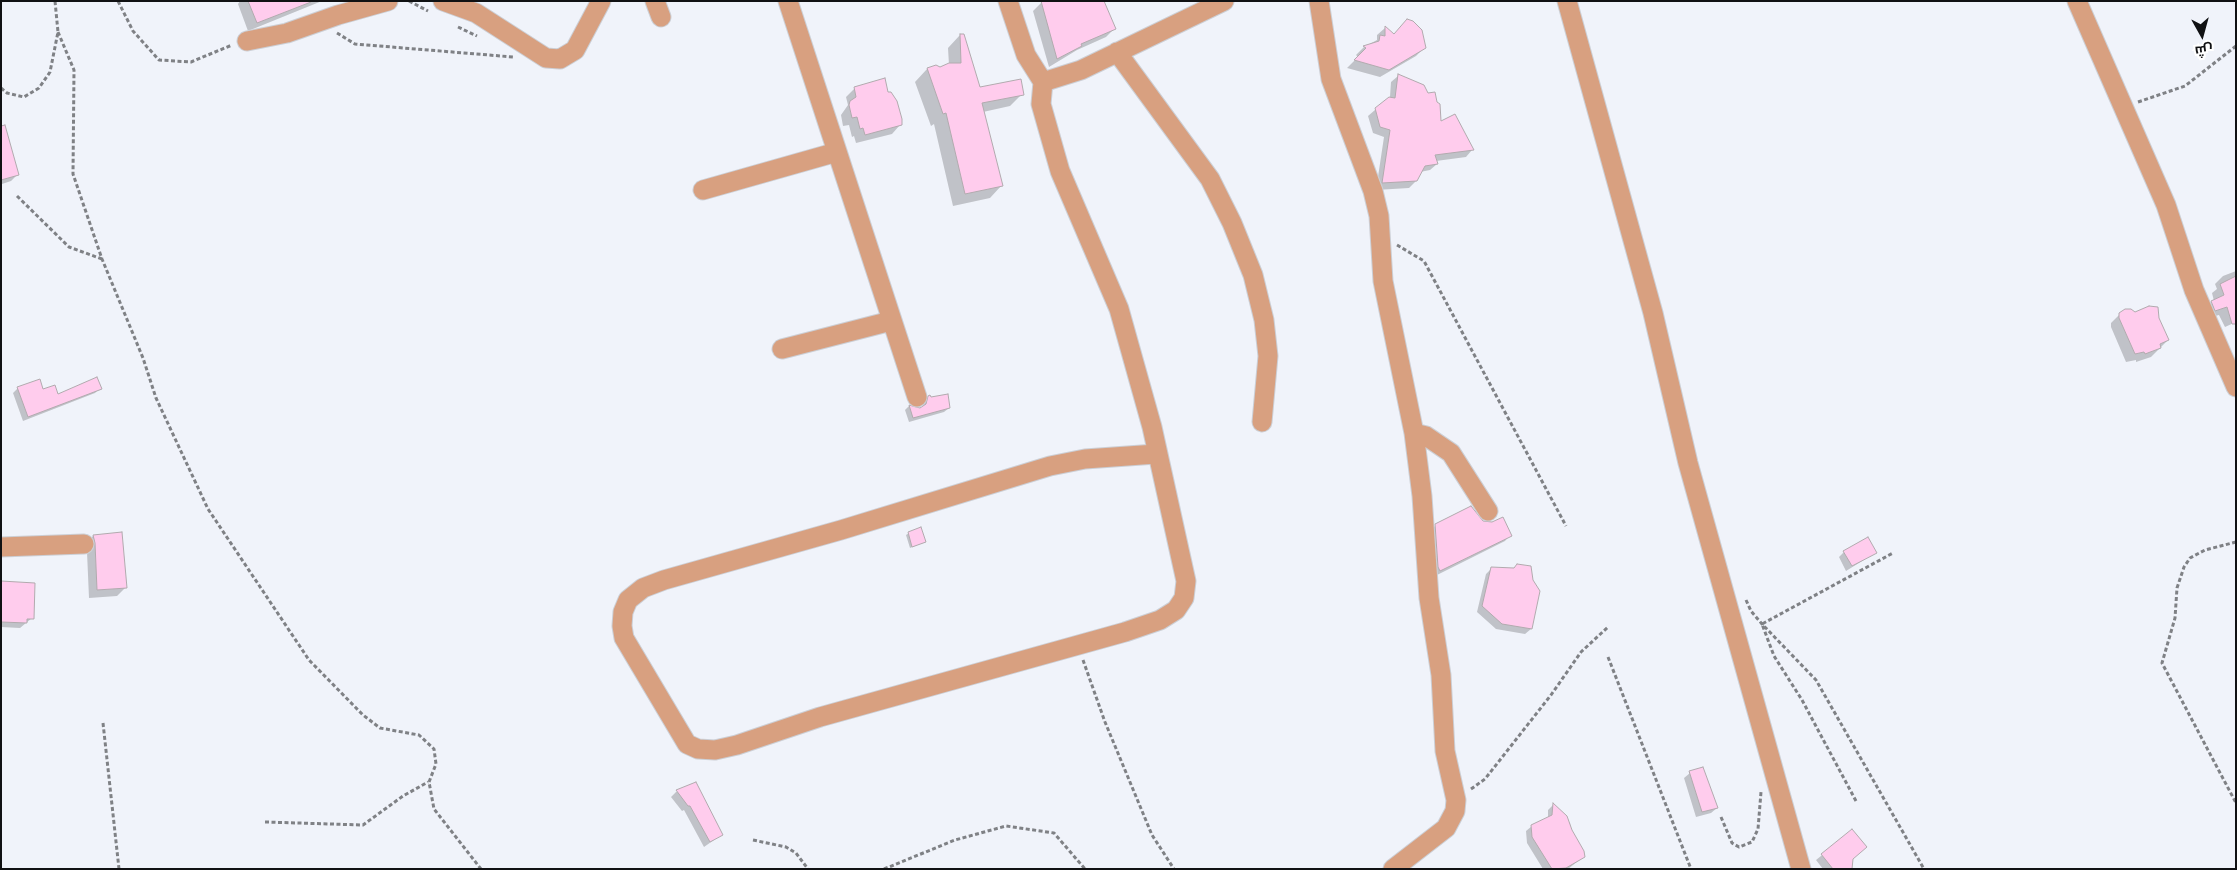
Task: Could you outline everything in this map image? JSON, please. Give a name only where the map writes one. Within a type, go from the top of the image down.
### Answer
[{"type":"street","points":[[247,40],[288,33],[388,1]]},
{"type":"street","points":[[439,8],[476,13],[546,58],[560,59],[575,50],[601,1]]},
{"type":"street","points":[[788,1],[917,397]]},
{"type":"street","points":[[1008,1],[1026,55],[1042,82],[1042,104],[1060,171],[1119,309],[1152,427],[1156,454],[1165,482],[1184,564],[1186,581],[1184,598],[1176,610],[1160,620],[820,717],[737,745],[715,750],[698,749],[687,744],[632,654],[622,626],[623,612],[628,600],[643,588],[664,580],[841,530],[1050,466],[1085,459],[1156,454]]},
{"type":"street","points":[[1319,1],[1331,79],[1373,191],[1381,236],[1383,282],[1414,433],[1422,496],[1429,598],[1441,675],[1445,751],[1456,800],[1455,811],[1446,828],[1393,869]]},
{"type":"street","points":[[1568,1],[1654,312],[1688,464],[1801,869]]},
{"type":"street","points":[[2077,1],[2166,205],[2194,290],[2236,387]]},
{"type":"street","points":[[1042,82],[1081,70],[1220,2]]},
{"type":"street","points":[[1117,52],[1210,179],[1239,240],[1252,275],[1264,320],[1267,347],[1262,422]]},
{"type":"street","points":[[703,190],[837,152]]},
{"type":"street","points":[[782,349],[891,321]]},
{"type":"street","points":[[1414,433],[1426,436],[1451,453],[1488,511]]},
{"type":"street","points":[[1,547],[84,544]]},
{"type":"path","points":[[1,88],[8,93],[24,97],[39,88],[50,72],[58,32],[55,1]]},
{"type":"path","points":[[118,1],[133,31],[159,60],[190,62],[247,40]]},
{"type":"path","points":[[408,1],[439,8]]},
{"type":"path","points":[[318,22],[355,44],[520,58],[502,49]]},
{"type":"path","points":[[451,23],[485,41]]},
{"type":"path","points":[[58,32],[74,70],[73,174],[102,259],[143,358],[156,398],[208,509],[309,660],[363,716],[380,728],[419,734],[434,748],[436,764],[428,782],[434,809],[481,869]]},
{"type":"path","points":[[2123,106],[2155,98],[2185,86],[2236,46]]},
{"type":"path","points":[[17,196],[68,247],[102,259]]},
{"type":"path","points":[[1381,236],[1424,261],[1566,526]]},
{"type":"path","points":[[2236,542],[2205,550],[2190,558],[2184,567],[2177,588],[2175,618],[2162,664],[2236,803]]},
{"type":"path","points":[[1762,624],[1893,553]]},
{"type":"path","points":[[1744,596],[1751,611],[1762,624],[1816,680],[1924,869]]},
{"type":"path","points":[[1762,624],[1774,656],[1802,700],[1856,801]]},
{"type":"path","points":[[1456,800],[1485,779],[1551,695],[1581,652],[1608,627]]},
{"type":"path","points":[[1075,644],[1087,668],[1105,722],[1152,836],[1174,869]]},
{"type":"path","points":[[1608,657],[1691,869]]},
{"type":"path","points":[[103,722],[119,869]]},
{"type":"path","points":[[265,822],[363,825],[403,796],[428,782]]},
{"type":"path","points":[[1722,817],[1732,843],[1739,847],[1752,842],[1758,829],[1762,783]]},
{"type":"path","points":[[884,869],[955,840],[1006,826],[1054,833],[1085,869]]},
{"type":"path","points":[[754,840],[786,847],[796,853],[808,869]]},
{"type":"building","points":[[248,1],[310,1],[311,2],[257,23]]},
{"type":"building","points":[[1041,1],[1104,1],[1116,29],[1081,44],[1082,46],[1057,59]]},
{"type":"building","points":[[1407,19],[1413,21],[1422,30],[1426,48],[1389,70],[1354,60],[1366,48],[1363,46],[1379,41],[1380,35],[1385,36],[1385,26],[1394,34]]},
{"type":"building","points":[[960,34],[964,34],[980,87],[1021,79],[1024,95],[982,103],[1003,186],[965,194],[946,113],[943,114],[927,68],[936,65],[940,67],[949,63],[961,63]]},
{"type":"building","points":[[1398,74],[1424,85],[1428,93],[1435,92],[1437,102],[1440,104],[1441,121],[1455,114],[1474,150],[1435,155],[1438,164],[1425,166],[1417,181],[1382,183],[1390,130],[1380,127],[1375,108],[1389,97],[1395,98]]},
{"type":"building","points":[[885,78],[888,92],[891,92],[897,101],[902,125],[865,135],[863,128],[860,129],[857,117],[852,118],[849,105],[850,101],[856,97],[854,87]]},
{"type":"building","points":[[5,125],[19,175],[1,180],[1,126]]},
{"type":"building","points":[[2236,276],[2236,324],[2232,324],[2227,307],[2215,311],[2211,301],[2224,295],[2220,284]]},
{"type":"building","points":[[2149,306],[2158,307],[2159,318],[2169,340],[2160,344],[2161,348],[2145,354],[2144,352],[2135,354],[2119,318],[2119,313],[2125,309],[2131,309],[2135,312]]},
{"type":"building","points":[[97,377],[102,389],[28,417],[17,387],[40,379],[43,389],[55,385],[58,394]]},
{"type":"building","points":[[948,394],[950,408],[913,418],[909,405],[920,408],[926,404],[930,395],[931,397]]},
{"type":"building","points":[[1471,506],[1483,521],[1492,522],[1503,517],[1512,536],[1440,571],[1438,567],[1435,524]]},
{"type":"building","points":[[921,527],[926,542],[912,547],[908,532]]},
{"type":"building","points":[[122,532],[127,588],[97,590],[93,535]]},
{"type":"building","points":[[1868,537],[1877,553],[1852,566],[1843,551]]},
{"type":"building","points":[[1517,564],[1531,566],[1533,580],[1540,591],[1532,629],[1502,624],[1482,606],[1491,567],[1514,568]]},
{"type":"building","points":[[1,581],[35,583],[34,619],[27,619],[27,623],[1,622]]},
{"type":"building","points":[[1703,767],[1718,808],[1702,812],[1689,771]]},
{"type":"building","points":[[696,782],[723,835],[710,842],[690,806],[688,806],[676,790]]},
{"type":"building","points":[[1553,803],[1567,816],[1572,830],[1584,851],[1585,857],[1566,868],[1552,869],[1532,837],[1531,825],[1552,815]]},
{"type":"building","points":[[1852,829],[1867,847],[1853,859],[1852,869],[1833,869],[1821,854]]}]
